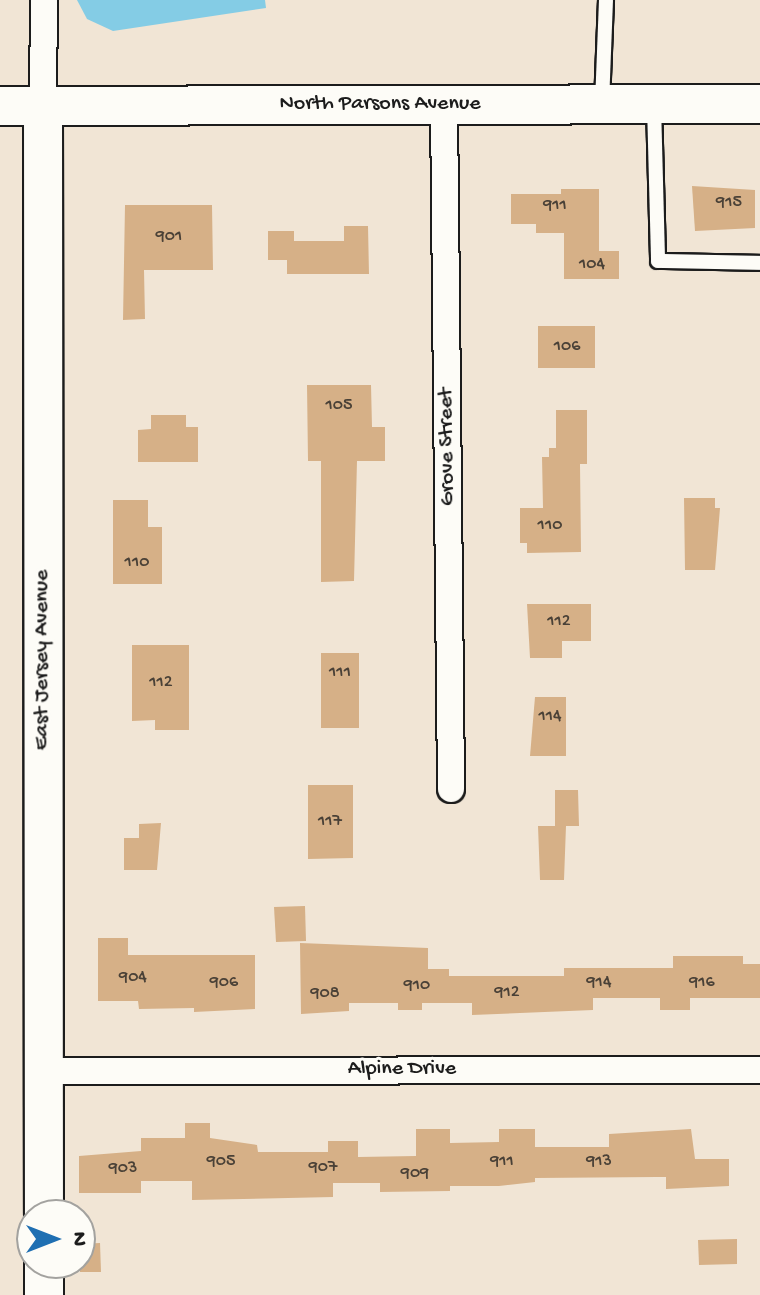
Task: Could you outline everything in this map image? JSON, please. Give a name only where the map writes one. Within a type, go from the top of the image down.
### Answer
[{"type":"street","points":[[43,106],[44,0]]},
{"type":"street","name":"North Parsons Avenue","points":[[0,106],[760,104]]},
{"type":"street","name":"East Jersey Avenue","points":[[43,106],[44,1199]]},
{"type":"street","name":"Grove Street","points":[[444,106],[451,789]]},
{"type":"street","name":"Alpine Drive","points":[[44,1071],[760,1070]]},
{"type":"lane","points":[[602,105],[606,0]]},
{"type":"lane","points":[[654,105],[658,261],[760,263]]},
{"type":"water","points":[[77,0],[265,0],[266,8],[113,31],[87,19]]},
{"type":"building","points":[[692,186],[755,190],[755,228],[695,231]]},
{"type":"building","points":[[561,189],[599,189],[599,251],[619,251],[619,279],[564,279],[564,233],[536,233],[536,224],[511,224],[511,194],[561,194]]},
{"type":"building","points":[[125,205],[212,205],[213,270],[144,270],[145,319],[123,320]]},
{"type":"building","points":[[344,226],[368,226],[369,274],[287,274],[287,260],[268,260],[268,231],[294,231],[294,241],[344,241]]},
{"type":"building","points":[[538,326],[595,326],[595,368],[538,368]]},
{"type":"building","points":[[307,385],[371,385],[372,427],[385,427],[385,461],[357,461],[354,581],[321,582],[321,461],[308,461]]},
{"type":"building","points":[[556,410],[587,410],[587,464],[580,464],[581,552],[527,553],[527,543],[520,543],[520,508],[543,508],[542,457],[549,457],[549,448],[556,448]]},
{"type":"building","points":[[151,415],[186,415],[186,427],[198,427],[198,462],[138,462],[138,430],[151,429]]},
{"type":"building","points":[[684,498],[715,498],[715,508],[720,508],[715,570],[685,570]]},
{"type":"building","points":[[113,500],[148,500],[148,527],[162,527],[162,584],[113,584]]},
{"type":"building","points":[[527,604],[591,604],[591,641],[562,641],[562,658],[530,658]]},
{"type":"building","points":[[132,645],[189,645],[189,730],[155,730],[155,720],[132,721]]},
{"type":"building","points":[[321,653],[359,653],[359,728],[321,728]]},
{"type":"building","points":[[535,697],[566,697],[566,756],[530,756]]},
{"type":"building","points":[[308,785],[353,785],[353,858],[308,859]]},
{"type":"building","points":[[555,790],[578,790],[579,826],[566,826],[564,880],[540,880],[538,826],[555,826]]},
{"type":"building","points":[[161,823],[157,870],[124,870],[124,838],[139,838],[139,824]]},
{"type":"building","points":[[305,906],[306,941],[276,942],[274,907]]},
{"type":"building","points":[[98,938],[128,938],[128,955],[255,955],[255,1009],[194,1012],[194,1008],[139,1009],[138,1001],[98,1001]]},
{"type":"building","points":[[300,943],[428,948],[428,969],[449,969],[449,976],[564,976],[564,968],[673,968],[673,956],[743,956],[743,964],[760,964],[760,998],[690,998],[690,1010],[660,1010],[660,998],[593,998],[593,1010],[472,1015],[472,1003],[422,1003],[422,1010],[398,1010],[398,1003],[349,1003],[349,1011],[301,1014]]},
{"type":"building","points":[[185,1123],[210,1123],[210,1138],[257,1145],[258,1152],[328,1152],[328,1141],[358,1141],[358,1157],[416,1156],[416,1129],[450,1129],[450,1143],[499,1142],[499,1129],[535,1129],[535,1147],[609,1147],[609,1134],[691,1129],[695,1159],[729,1159],[729,1186],[666,1189],[666,1177],[535,1178],[535,1182],[499,1186],[450,1186],[450,1191],[380,1192],[380,1183],[333,1183],[333,1197],[192,1200],[192,1181],[141,1181],[141,1193],[79,1193],[79,1156],[141,1151],[141,1138],[185,1138]]},
{"type":"building","points":[[737,1239],[737,1264],[699,1265],[698,1240]]},
{"type":"building","points":[[96,1243],[100,1243],[101,1272],[96,1272]]}]
